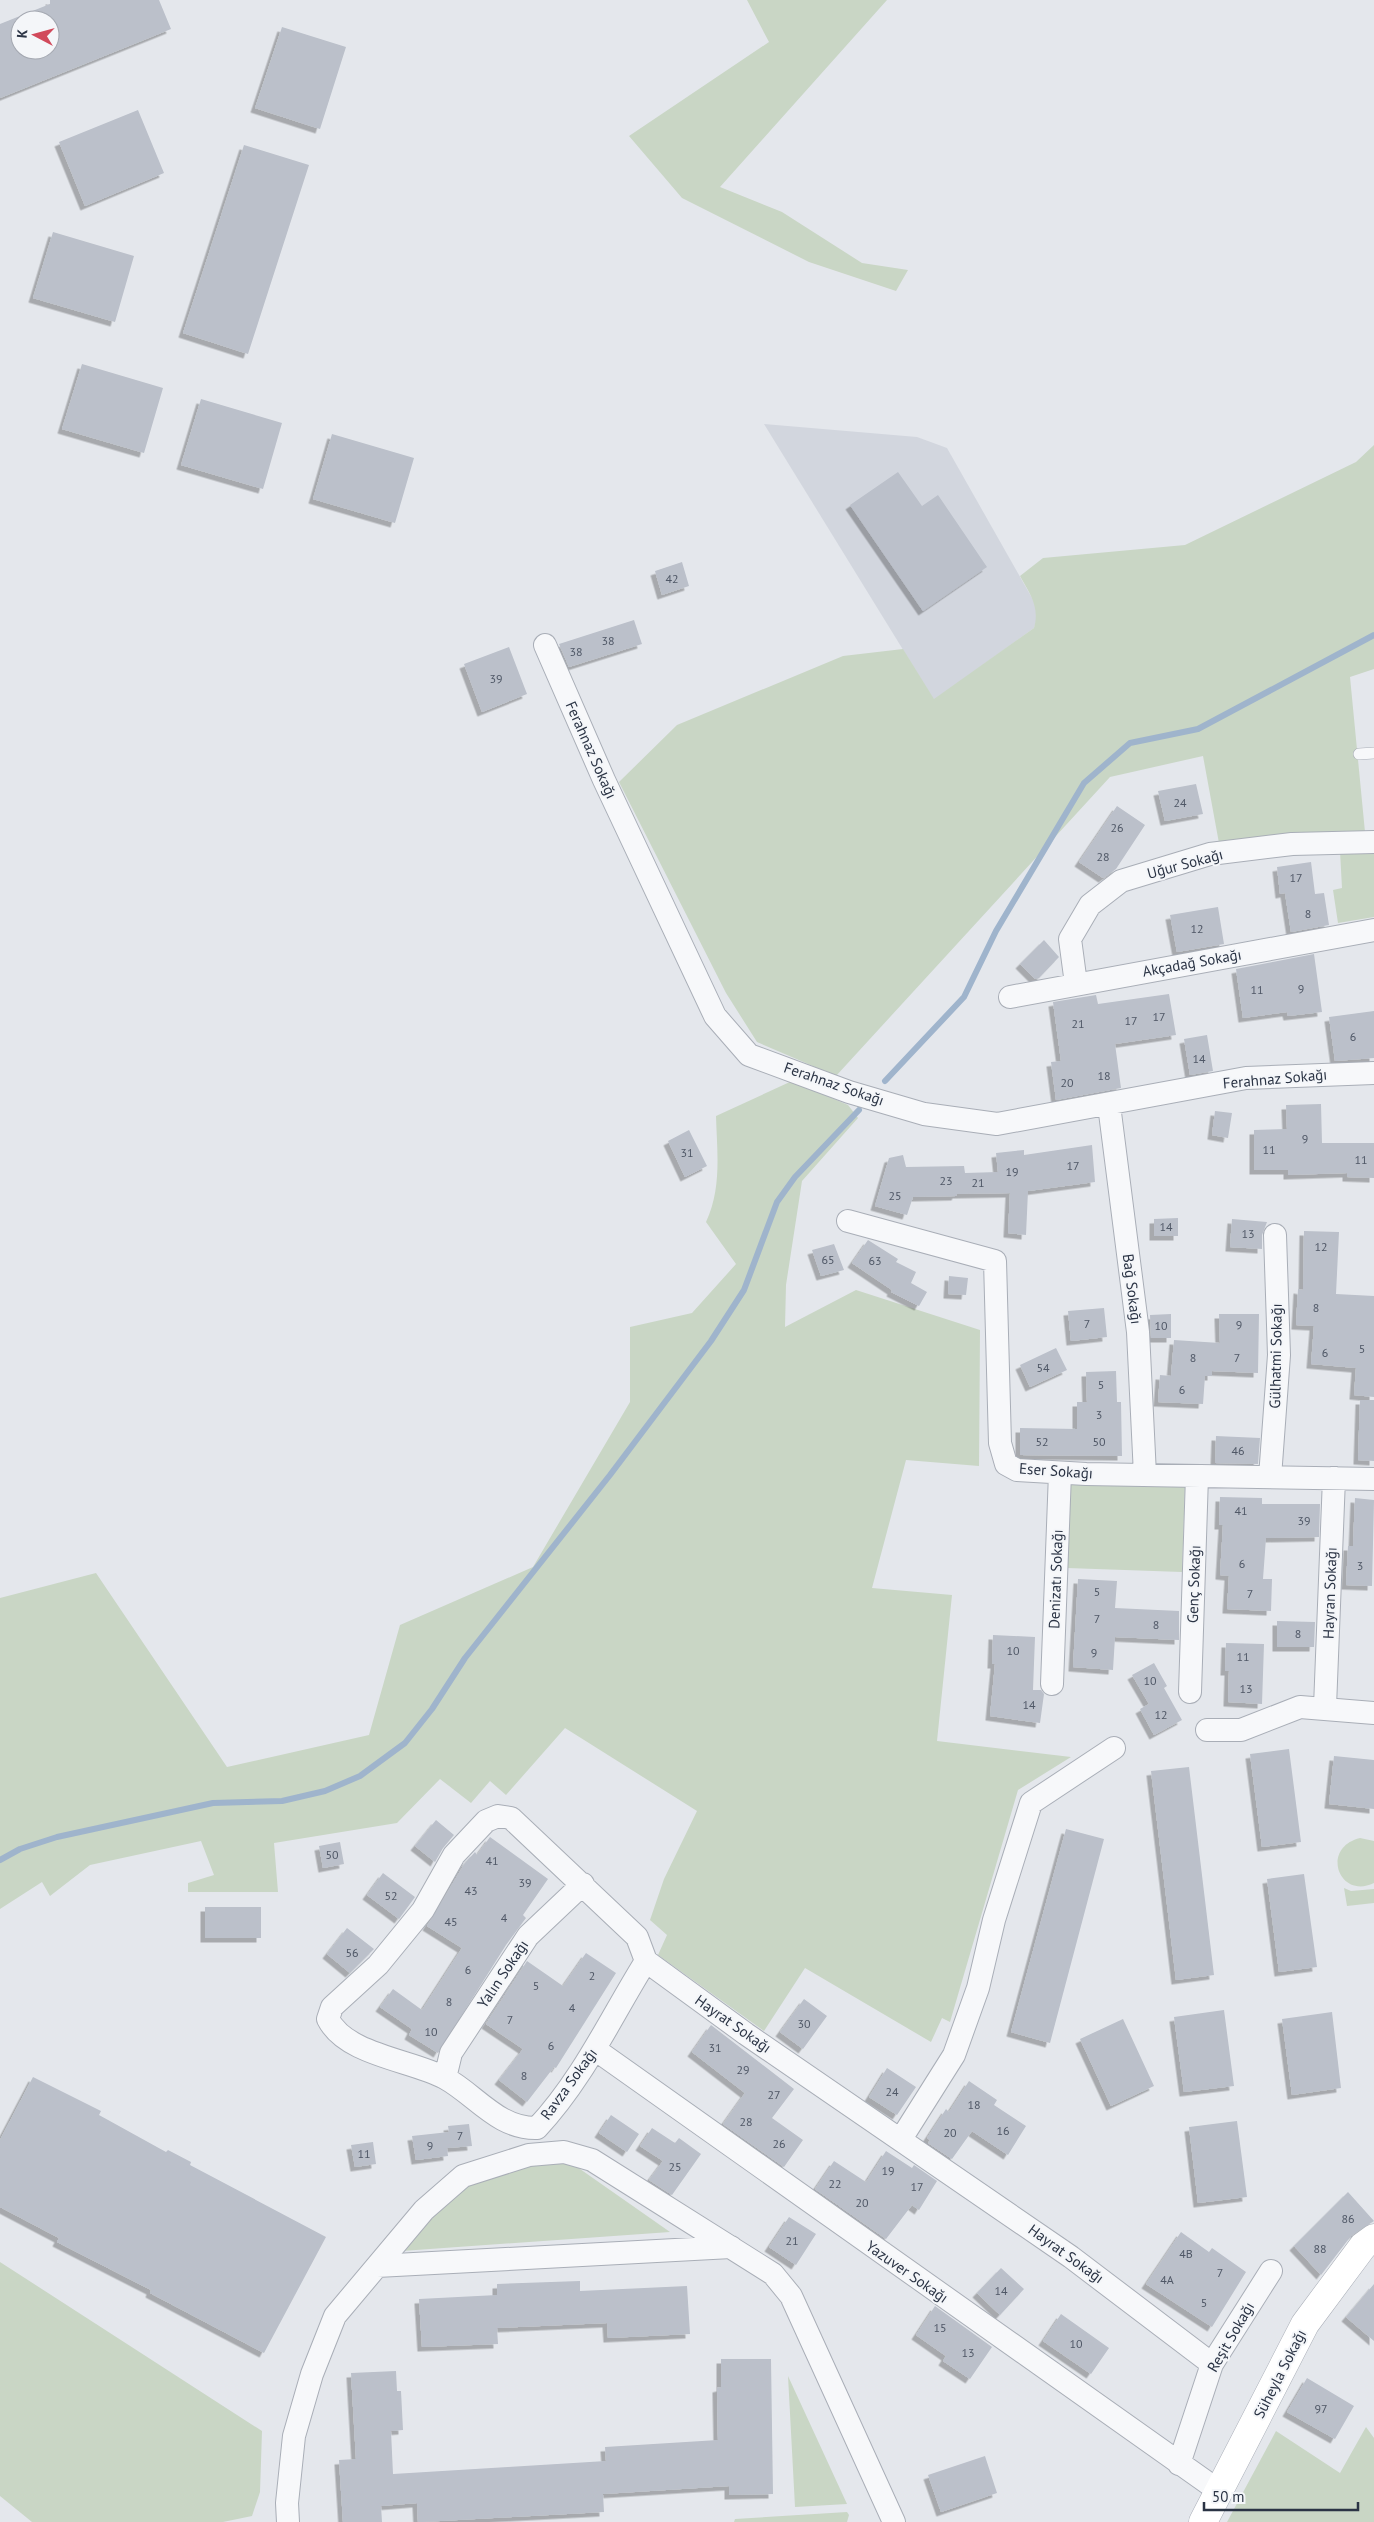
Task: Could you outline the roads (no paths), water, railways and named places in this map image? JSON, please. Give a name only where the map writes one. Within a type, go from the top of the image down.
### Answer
[{"type":"street","name":"Ferahnaz Sokağı","points":[[545,645],[604,780],[714,1016],[749,1055],[849,1092],[924,1114],[997,1124],[1109,1105],[1246,1078],[1374,1073]]},
{"type":"street","name":"Uğur Sokağı","points":[[1076,984],[1070,939],[1090,905],[1121,881],[1210,854],[1292,844],[1374,842]]},
{"type":"street","name":"Akçadağ Sokağı","points":[[1010,997],[1374,930]]},
{"type":"street","name":"Bağ Sokağı","points":[[1109,1105],[1138,1332],[1145,1475]]},
{"type":"street","name":"Eser Sokağı","points":[[848,1221],[995,1261],[998,1411],[1002,1450],[1006,1464],[1017,1470],[1060,1473],[1374,1479]]},
{"type":"street","name":"Gülhatmi Sokağı","points":[[1270,1477],[1279,1355],[1275,1235]]},
{"type":"street","name":"Denizatı Sokağı","points":[[1052,1684],[1060,1473]]},
{"type":"street","name":"Genç Sokağı","points":[[1190,1692],[1197,1476]]},
{"type":"street","name":"Hayran Sokağı","points":[[1325,1707],[1334,1478]]},
{"type":"street","points":[[1207,1730],[1241,1730],[1300,1707],[1325,1707],[1374,1713]]},
{"type":"street","points":[[901,2139],[954,2055],[978,1988],[994,1920],[1031,1803],[1114,1748]]},
{"type":"street","name":"Ravza Sokağı","points":[[583,1884],[511,1818],[498,1816],[486,1821],[454,1855],[423,1910],[412,1924],[378,1965],[332,2007],[328,2019],[333,2029],[354,2044],[445,2078],[497,2117],[524,2128],[537,2128],[596,2050],[622,2000],[646,1961]]},
{"type":"street","points":[[583,1884],[637,1937],[646,1961]]},
{"type":"street","name":"Yalın Sokağı","points":[[445,2078],[451,2053],[528,1936],[583,1884]]},
{"type":"street","name":"Hayrat Sokağı","points":[[646,1961],[746,2034],[1071,2257],[1212,2364]]},
{"type":"street","name":"Yazuver Sokağı","points":[[596,2050],[1219,2492]]},
{"type":"street","points":[[288,2522],[287,2503],[294,2436],[312,2374],[335,2316],[424,2210],[463,2176],[529,2155],[564,2152],[592,2160],[773,2274],[791,2296],[894,2522]]},
{"type":"street","name":"Süheyla Sokağı","points":[[1203,2522],[1305,2324],[1363,2246],[1374,2238]]},
{"type":"street","points":[[377,2266],[731,2247]]},
{"type":"street","name":"Reşit Sokağı","points":[[1179,2464],[1212,2364],[1271,2271]]},
{"type":"lane","points":[[1359,754],[1374,753]]},
{"type":"waterway","points":[[885,1081],[964,997],[996,931],[1084,783],[1130,743],[1198,729],[1374,635]]},
{"type":"waterway","points":[[0,1860],[20,1849],[57,1837],[213,1803],[282,1801],[325,1791],[360,1776],[405,1743],[432,1709],[465,1658],[610,1475],[711,1341],[744,1290],[777,1202],[795,1177],[859,1110]]}]
